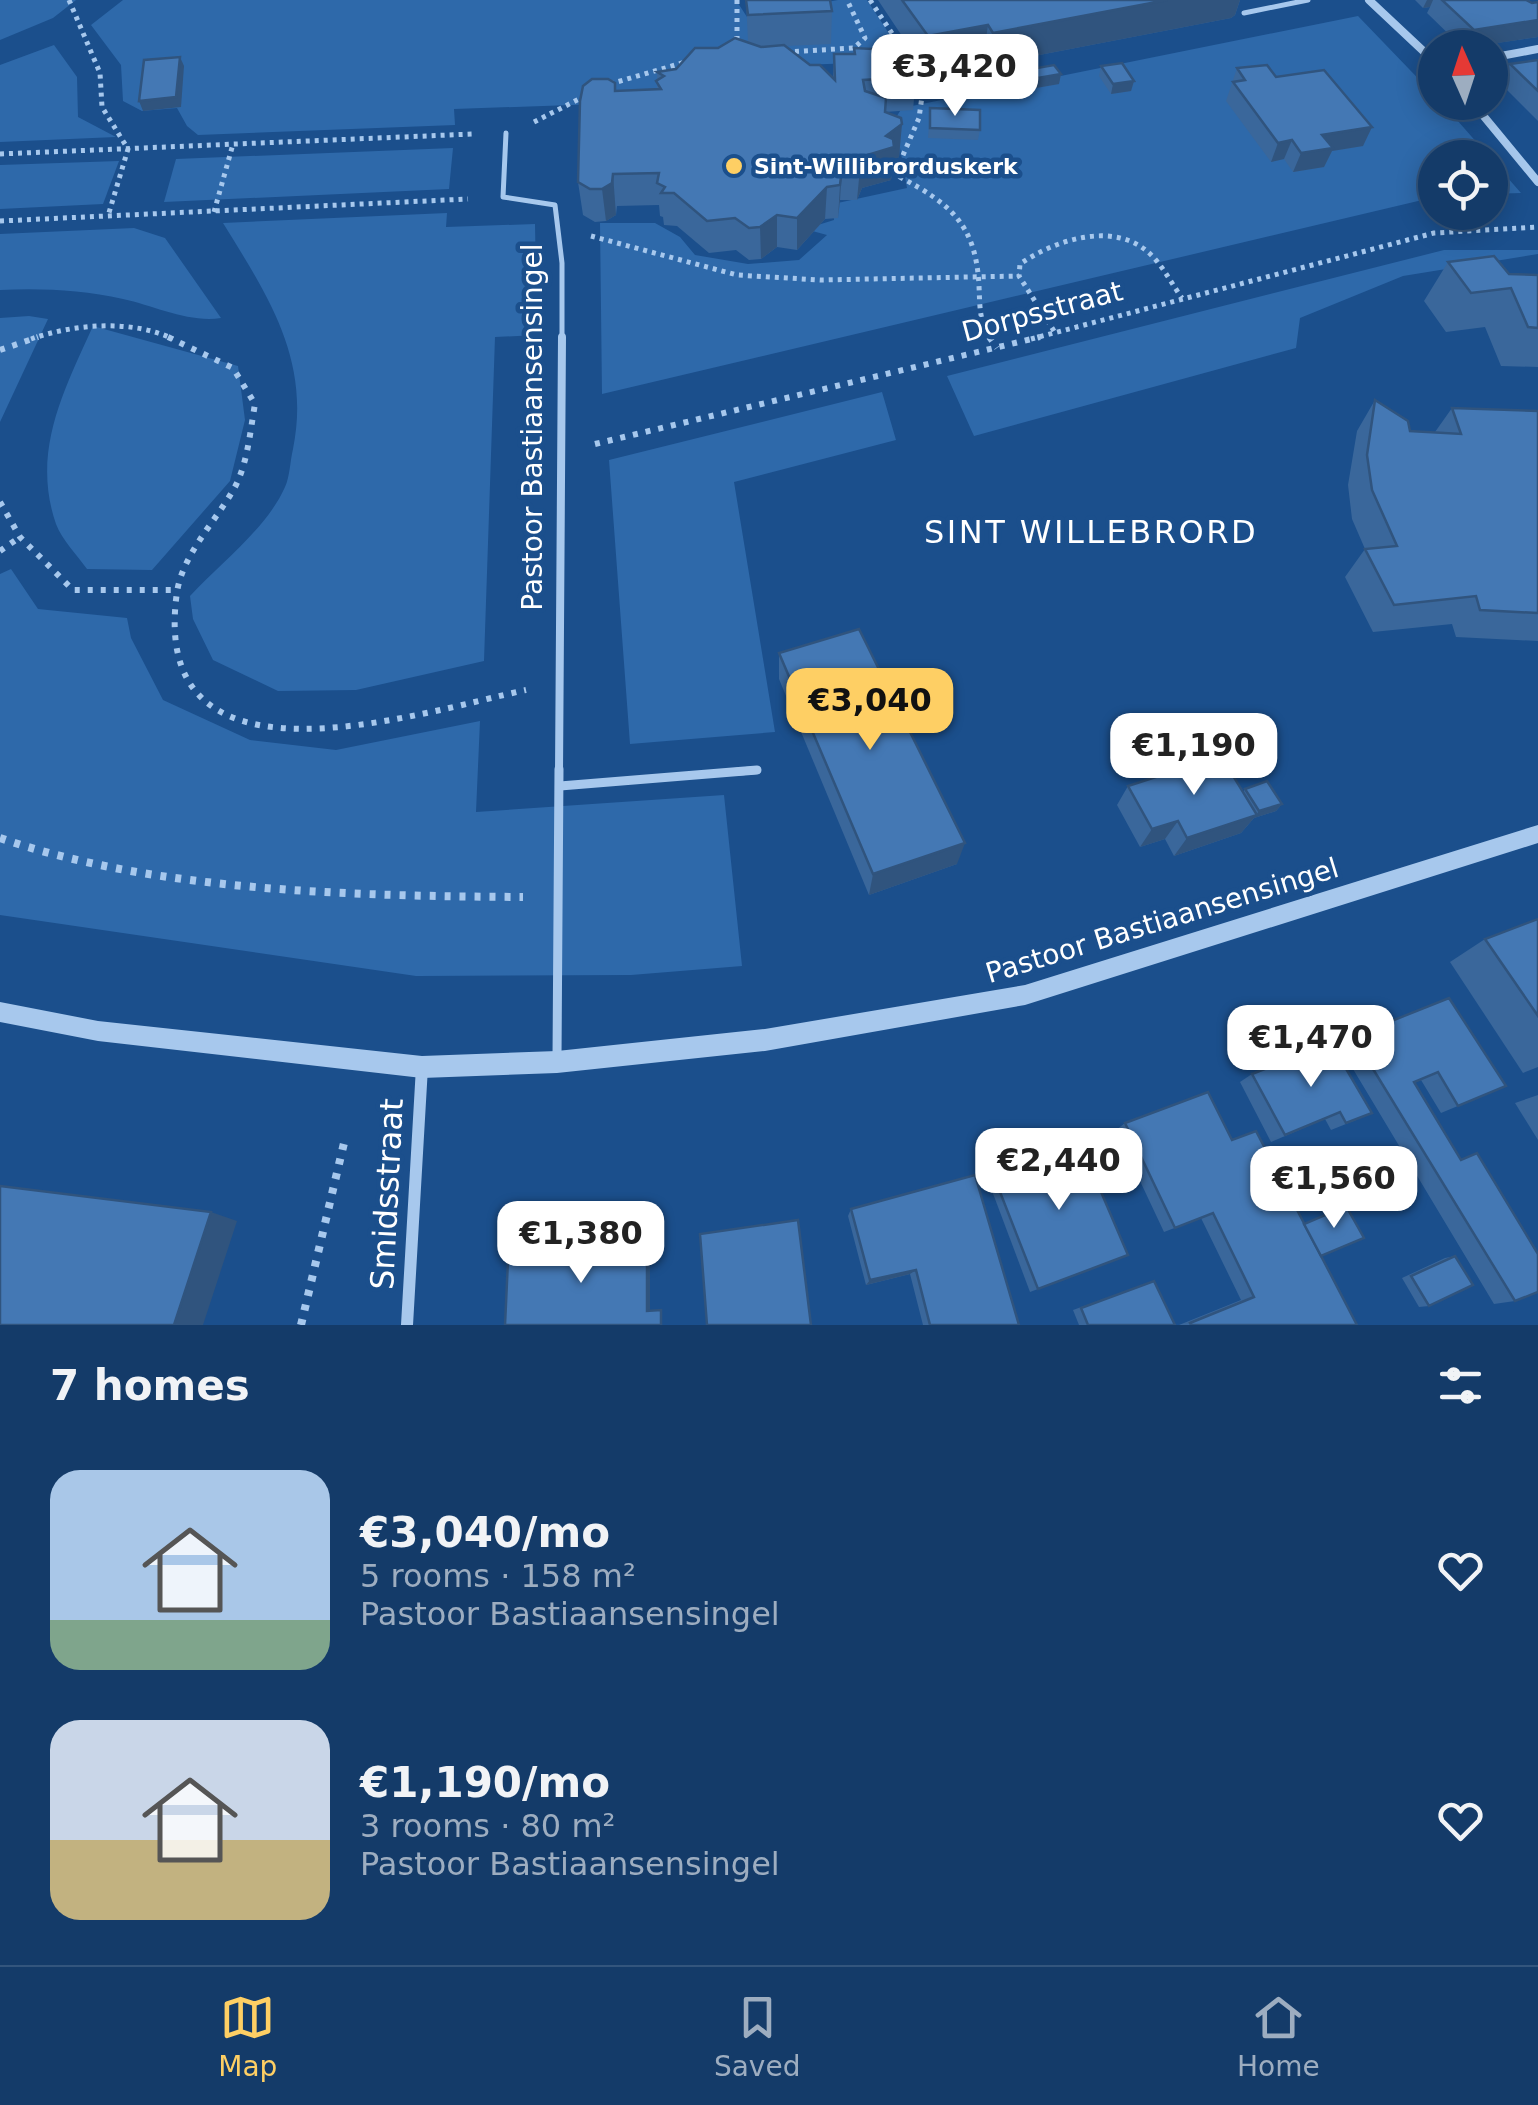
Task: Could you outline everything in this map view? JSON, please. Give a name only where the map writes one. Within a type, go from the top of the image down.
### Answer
[{"type":"street","points":[[1369,0],[1418,46]]},
{"type":"street","points":[[1508,55],[1538,49]]},
{"type":"street","points":[[1487,120],[1538,182]]},
{"type":"street","name":"Pastoor Bastiaansensingel","points":[[0,1012],[98,1031],[422,1067],[557,1062],[765,1040],[1025,995],[1538,834]]},
{"type":"street","name":"Smidsstraat","points":[[407,1325],[422,1067]]},
{"type":"lane","points":[[1244,13],[1308,0]]},
{"type":"lane","points":[[503,197],[506,133]]},
{"type":"lane","name":"Pastoor Bastiaansensingel","points":[[503,197],[555,204],[562,262],[557,1062]]},
{"type":"lane","points":[[560,786],[757,770]]},
{"type":"path","points":[[68,0],[100,73],[102,108],[128,149],[108,216]]},
{"type":"path","points":[[736,53],[737,0]]},
{"type":"path","points":[[772,52],[854,48],[865,38],[847,0]]},
{"type":"path","points":[[870,0],[924,82],[919,118],[897,169],[900,177],[939,198],[961,218],[979,280],[980,323],[996,348]]},
{"type":"path","points":[[0,154],[506,133],[616,82],[702,58]]},
{"type":"path","points":[[214,212],[233,144]]},
{"type":"path","points":[[0,221],[503,197]]},
{"type":"path","points":[[558,226],[738,275],[979,280],[1019,276]]},
{"type":"path","name":"Dorpsstraat","points":[[560,453],[996,348],[1434,233],[1538,227]]},
{"type":"path","points":[[1054,331],[1019,276],[1020,264],[1060,243],[1087,238],[1130,240],[1150,253],[1182,298]]},
{"type":"path","points":[[0,350],[60,329],[148,327],[233,368],[254,404],[242,472],[178,590],[178,664],[190,689],[218,716],[268,732],[322,732],[561,684]]},
{"type":"path","points":[[0,502],[20,537],[73,590],[178,590]]},
{"type":"path","points":[[0,551],[20,537]]},
{"type":"path","points":[[0,838],[50,856],[250,886],[370,896],[559,897]]},
{"type":"path","points":[[301,1325],[344,1142]]},
{"type":"shaded area","points":[[0,0],[76,0],[53,18],[0,40]]},
{"type":"shaded area","points":[[123,0],[736,0],[747,17],[838,0],[867,0],[907,61],[720,68],[685,101],[454,109],[455,125],[198,135],[187,126],[177,108],[142,111],[123,101],[121,65],[91,25]]},
{"type":"shaded area","points":[[1358,16],[1418,78],[1418,120],[1457,120],[1475,140],[1418,140],[1418,201],[602,394],[600,223],[655,223],[680,237],[695,255],[748,264],[799,260],[827,235],[805,229],[834,220],[833,204],[907,188],[895,119],[902,108]]},
{"type":"shaded area","points":[[54,45],[77,77],[78,117],[116,137],[0,142],[0,65]]},
{"type":"shaded area","points":[[453,148],[449,189],[164,202],[176,159]]},
{"type":"shaded area","points":[[119,161],[103,204],[0,209],[0,165]]},
{"type":"shaded area","points":[[1508,178],[1521,193],[1508,193]]},
{"type":"shaded area","points":[[447,213],[446,227],[535,224],[537,335],[495,337],[484,661],[356,690],[278,691],[213,660],[193,619],[190,596],[255,531],[277,502],[288,478],[297,417],[296,386],[282,330],[223,223]]},
{"type":"shaded area","points":[[134,228],[165,238],[221,318],[184,316],[92,294],[0,290],[0,234]]},
{"type":"shaded area","points":[[1444,250],[1538,250],[1538,254],[1403,276],[1300,318],[1296,348],[974,436],[947,376]]},
{"type":"shaded area","points":[[0,318],[48,319],[0,422]]},
{"type":"shaded area","points":[[93,326],[238,366],[245,420],[230,481],[152,570],[87,569],[59,530],[49,497],[47,472],[54,422]]},
{"type":"shaded area","points":[[882,392],[896,440],[734,482],[775,732],[630,744],[609,460]]},
{"type":"shaded area","points":[[11,569],[38,609],[127,618],[131,638],[163,700],[250,740],[336,750],[480,721],[476,812],[724,795],[742,966],[631,975],[416,976],[0,915],[0,574]]},
{"type":"building","points":[[746,0],[830,0],[832,11],[748,15]]},
{"type":"building","points":[[902,0],[1167,0],[993,33],[988,25],[928,36]]},
{"type":"building","points":[[1442,0],[1538,2],[1538,20],[1474,30]]},
{"type":"building","name":"Sint-Willibrorduskerk","points":[[735,38],[761,47],[784,45],[810,65],[820,65],[835,80],[834,54],[855,54],[854,48],[911,51],[916,77],[863,80],[865,91],[886,98],[885,112],[901,118],[902,124],[886,136],[893,139],[894,147],[864,156],[860,168],[842,168],[840,185],[827,187],[797,218],[777,215],[760,227],[749,228],[735,218],[707,221],[674,193],[661,193],[665,187],[657,183],[659,173],[613,174],[612,183],[602,189],[590,189],[578,182],[583,86],[592,79],[608,79],[615,83],[615,91],[661,89],[656,81],[664,76],[657,72],[676,69],[695,48],[718,48]]},
{"type":"building","points":[[180,57],[176,97],[139,101],[144,60]]},
{"type":"building","points":[[1538,60],[1538,91],[1510,64]]},
{"type":"building","points":[[1122,63],[1134,81],[1113,84],[1101,66]]},
{"type":"building","points":[[1054,65],[1061,74],[1038,78],[1031,69]]},
{"type":"building","points":[[1267,65],[1276,77],[1324,70],[1372,127],[1322,135],[1333,148],[1301,153],[1292,140],[1278,143],[1233,82],[1245,80],[1237,68]]},
{"type":"building","points":[[930,108],[980,110],[980,130],[930,128]]},
{"type":"building","points":[[1494,256],[1509,274],[1538,275],[1538,328],[1528,327],[1511,288],[1471,293],[1448,262]]},
{"type":"building","points":[[1375,400],[1408,421],[1410,431],[1461,434],[1452,408],[1538,411],[1538,613],[1480,610],[1476,596],[1394,605],[1365,549],[1397,546],[1372,490],[1367,455]]},
{"type":"building","points":[[859,629],[965,843],[873,874],[779,653]]},
{"type":"building","points":[[1221,756],[1257,815],[1187,838],[1178,821],[1152,829],[1128,786]]},
{"type":"building","points":[[1267,781],[1282,804],[1259,811],[1245,789]]},
{"type":"building","points":[[1538,919],[1538,1016],[1485,939]]},
{"type":"building","points":[[1449,998],[1506,1086],[1458,1106],[1438,1072],[1414,1082],[1461,1160],[1477,1153],[1538,1254],[1538,1292],[1515,1301],[1362,1051],[1382,1043],[1374,1028]]},
{"type":"building","points":[[1331,1043],[1372,1113],[1346,1123],[1340,1112],[1285,1135],[1252,1074]]},
{"type":"building","points":[[1208,1092],[1232,1140],[1256,1131],[1357,1325],[1191,1325],[1254,1297],[1213,1213],[1175,1228],[1125,1123]]},
{"type":"building","points":[[1078,1138],[1128,1255],[1038,1289],[991,1169]]},
{"type":"building","points":[[975,1175],[1019,1325],[930,1325],[916,1270],[870,1280],[851,1209]]},
{"type":"building","points":[[0,1186],[211,1212],[174,1325],[0,1325]]},
{"type":"building","points":[[1346,1206],[1364,1238],[1321,1256],[1304,1224]]},
{"type":"building","points":[[798,1220],[811,1325],[707,1325],[700,1234]]},
{"type":"building","points":[[585,1234],[592,1245],[647,1240],[647,1311],[661,1310],[661,1325],[505,1325],[508,1260],[548,1258],[560,1236]]},
{"type":"building","points":[[1455,1256],[1473,1285],[1429,1306],[1411,1276]]},
{"type":"building","points":[[1154,1281],[1175,1325],[1088,1325],[1081,1308]]},
{"type":"place","name":"Sint-Willibrorduskerk","points":[[734,166]]},
{"type":"district","name":"SINT WILLEBRORD","points":[[1091,532]]}]
